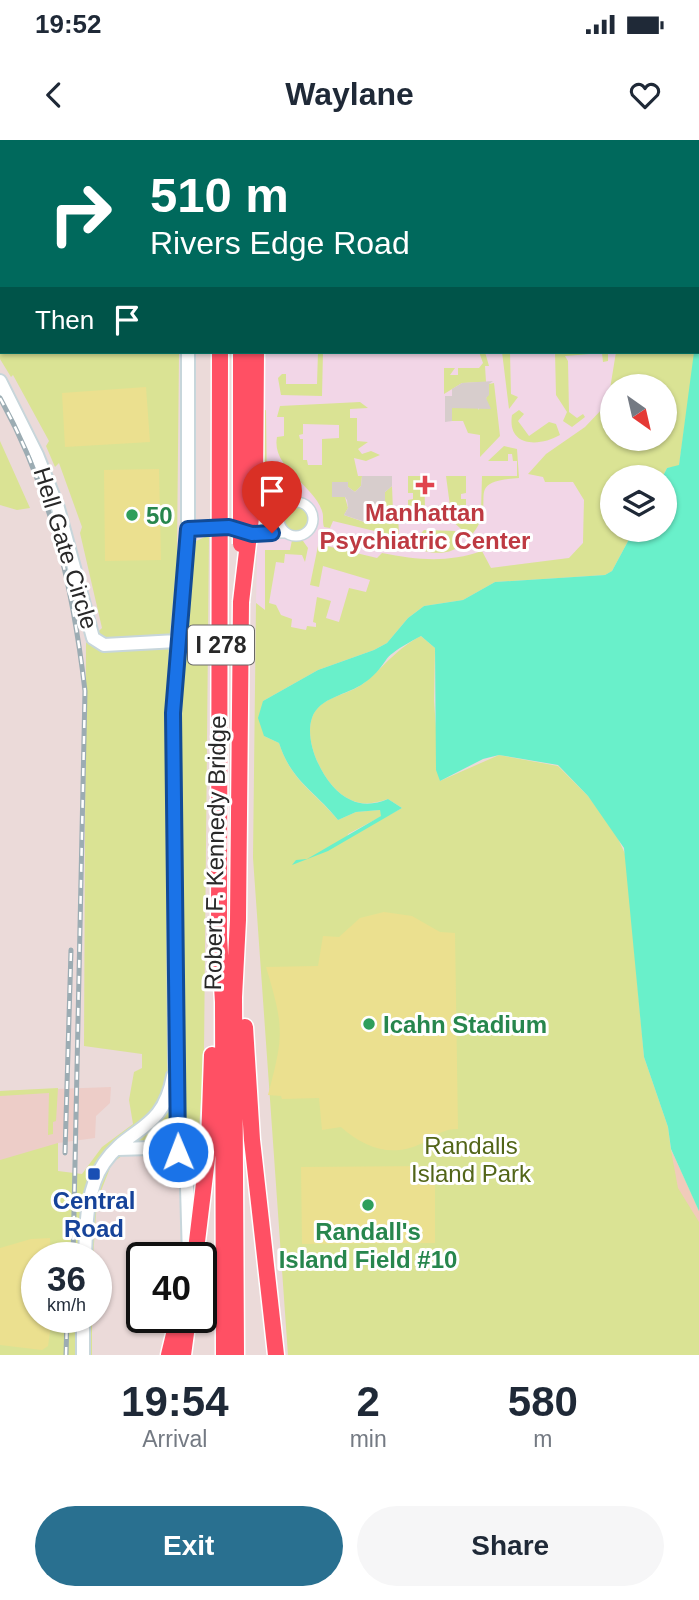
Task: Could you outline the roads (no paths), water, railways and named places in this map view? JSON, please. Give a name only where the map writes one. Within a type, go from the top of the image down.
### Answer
[{"type":"highway","name":"Robert F. Kennedy Bridge","points":[[220,354],[219,937],[223,1002],[224,1355]]},
{"type":"highway","name":"Robert F. Kennedy Bridge","points":[[236,1355],[234,997],[238,920],[242,602],[241,354]]},
{"type":"highway","points":[[242,602],[254,506],[256,354]]},
{"type":"highway","points":[[238,920],[244,966],[251,1140],[276,1355]]},
{"type":"highway","points":[[196,1242],[209,1142],[212,1002],[219,937]]},
{"type":"highway","points":[[169,1355],[174,1333]]},
{"type":"highway","points":[[186,1355],[187,1333]]},
{"type":"street","points":[[188,354],[188,529],[177,641],[173,732],[175,1061],[180,1163],[187,1186],[193,1242]]},
{"type":"street","name":"Hell Gate Circle","points":[[0,381],[54,495],[75,561],[93,638],[104,645],[177,641]]},
{"type":"street","points":[[229,527],[252,534],[286,533],[295,537],[306,533],[313,524],[312,513],[305,504],[293,502],[283,507],[279,514],[279,523],[286,533]]},
{"type":"street","points":[[188,529],[229,527],[279,514]]},
{"type":"street","points":[[86,1242],[87,1215],[103,1164],[117,1149],[144,1130],[162,1107],[171,1085],[175,1061]]},
{"type":"street","points":[[117,1149],[151,1148],[180,1163]]},
{"type":"street","points":[[83,1333],[83,1355]]},
{"type":"railway","points":[[0,398],[33,468],[57,540],[74,615],[85,691],[73,1242]]},
{"type":"railway","points":[[65,1153],[71,950]]},
{"type":"railway","points":[[66,1355],[67,1333]]},
{"type":"place","name":"Manhattan Psychiatric Center","points":[[425,485]]},
{"type":"place","name":"50","points":[[132,515]]},
{"type":"place","name":"Icahn Stadium","points":[[369,1024]]},
{"type":"place","name":"Central Road","points":[[94,1174]]},
{"type":"place","name":"Randall's Island Field #10","points":[[368,1205]]},
{"type":"park label","name":"Randalls Island Park","points":[[471,1159]]}]
